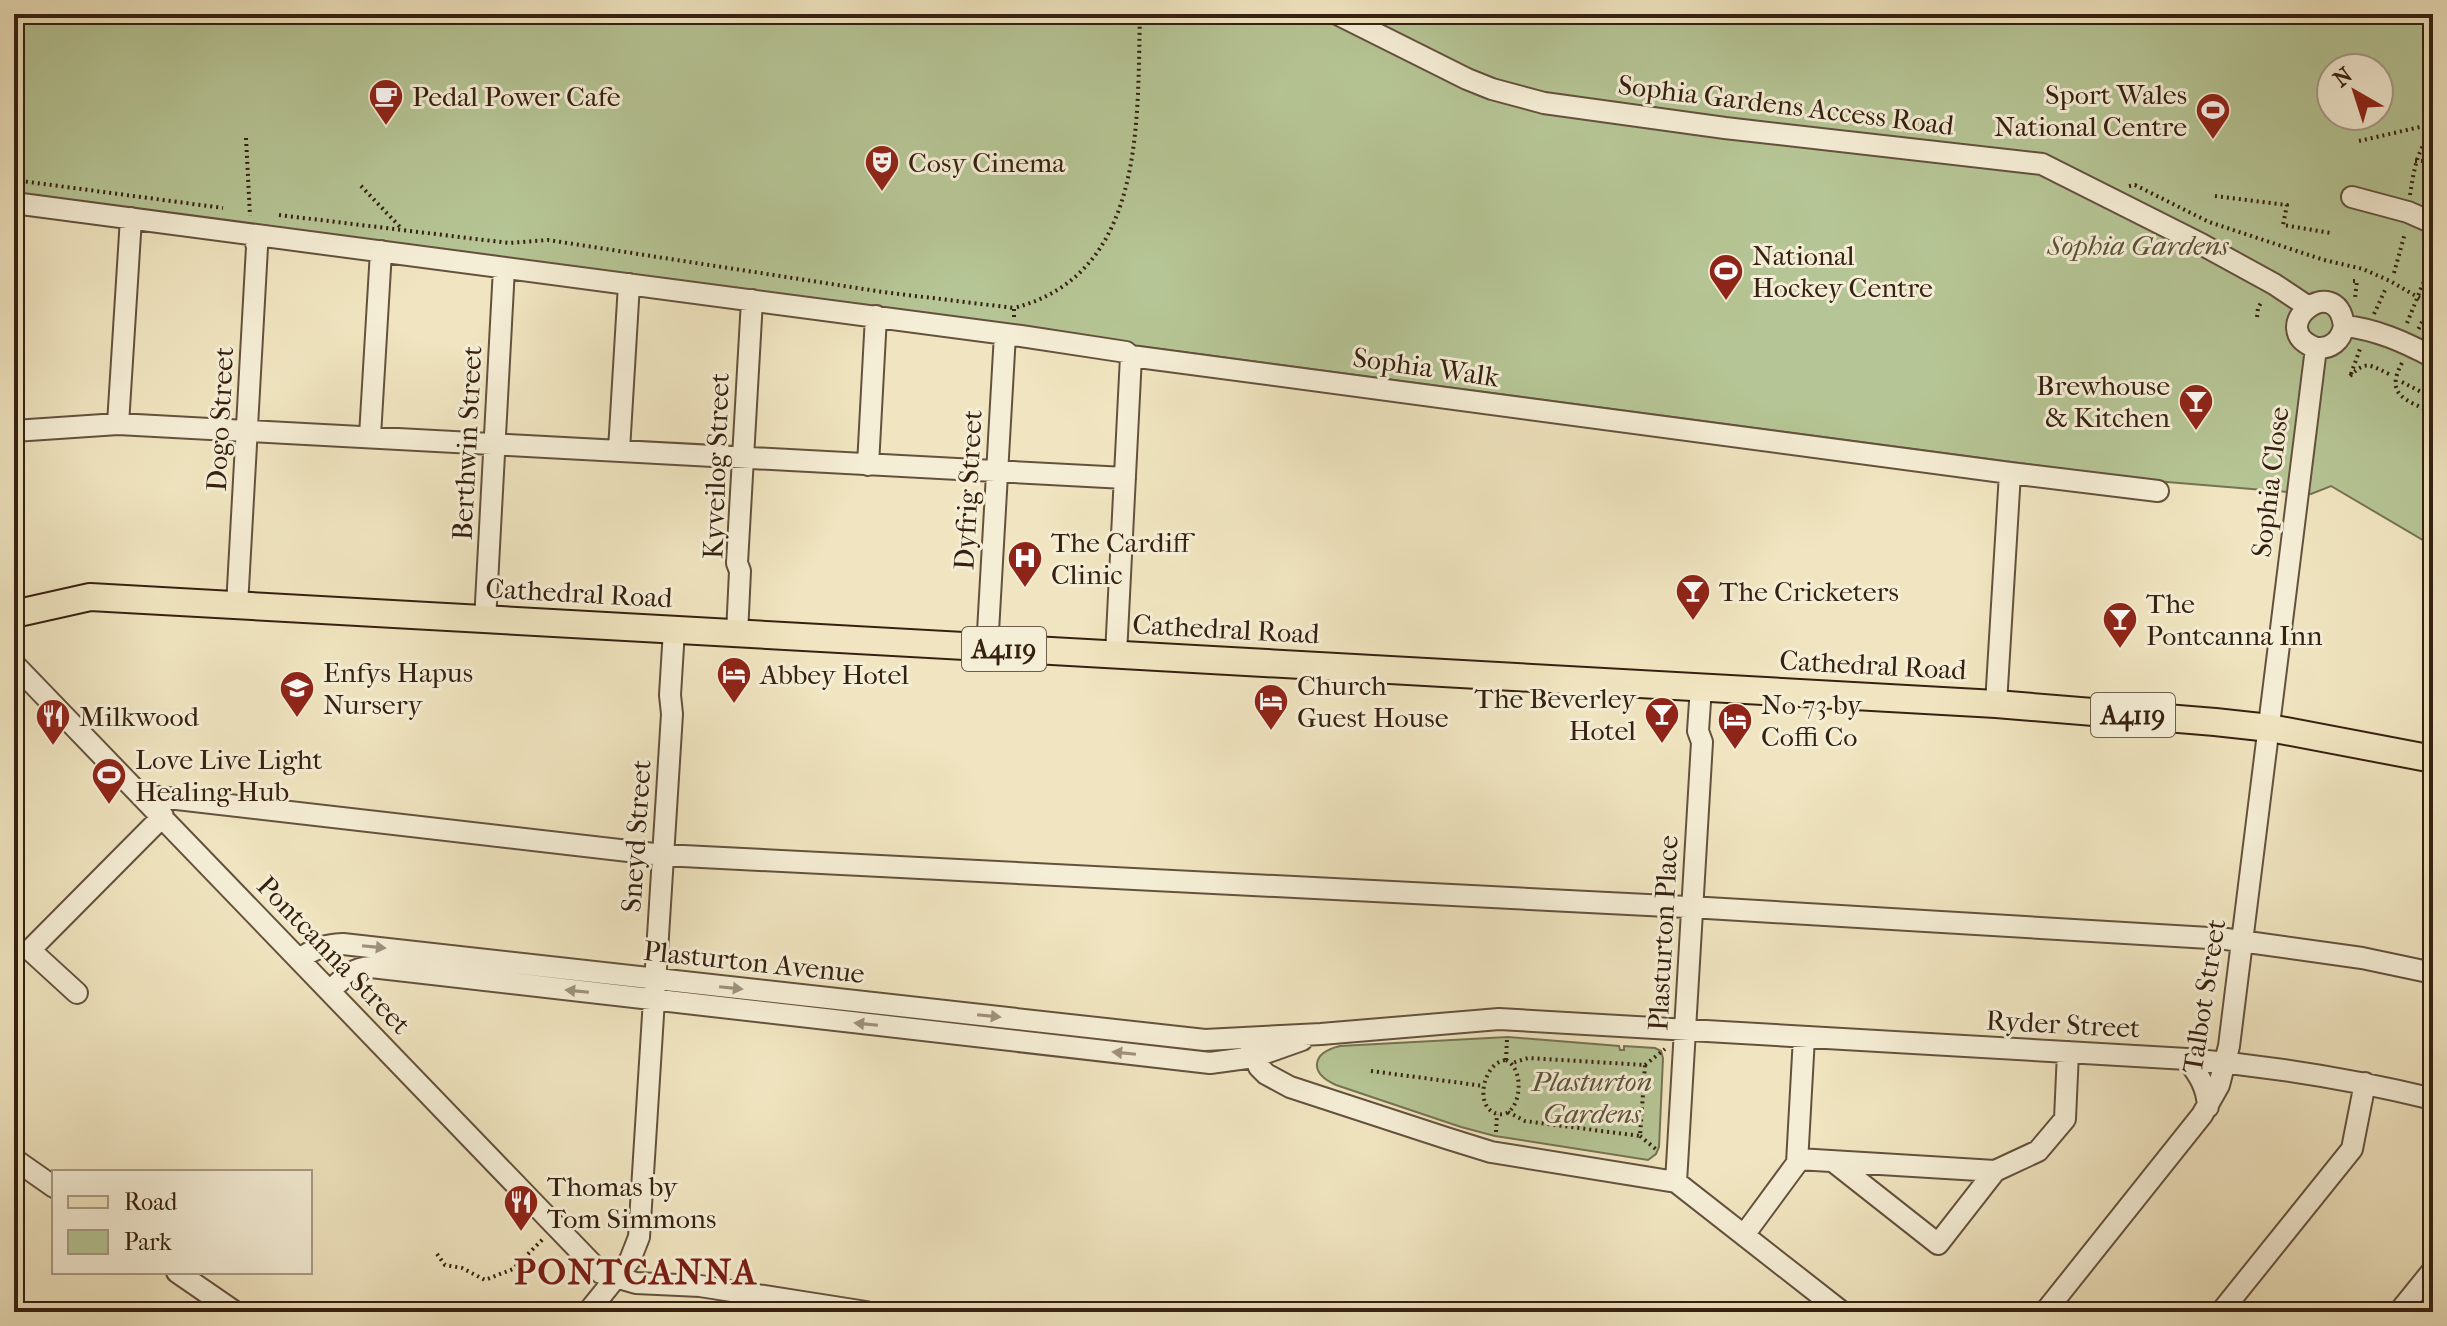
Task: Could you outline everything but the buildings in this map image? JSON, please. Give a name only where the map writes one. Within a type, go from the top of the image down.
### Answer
[{"type":"main road","name":"Cathedral Road","points":[[14,614],[90,597],[1996,704],[2270,728],[2433,759]]},
{"type":"street","name":"Sophia Gardens Access Road","points":[[1337,14],[1467,79],[1544,103],[1725,128],[2042,164],[2215,251],[2307,306]]},
{"type":"street","points":[[2352,197],[2408,212],[2433,223]]},
{"type":"street","name":"Sophia Walk","points":[[14,203],[253,231],[504,268],[876,316],[1009,330],[1126,352],[1131,356],[2158,491]]},
{"type":"street","points":[[118,424],[131,218]]},
{"type":"street","name":"Dogo Street","points":[[237,606],[257,247],[253,231]]},
{"type":"street","points":[[370,436],[381,251]]},
{"type":"street","name":"Berthwin Street","points":[[485,621],[504,268]]},
{"type":"street","points":[[619,450],[629,284]]},
{"type":"street","name":"Kyveilog Street","points":[[737,634],[740,571],[737,563],[752,300]]},
{"type":"street","points":[[2318,302],[2330,304],[2340,313],[2344,326],[2335,343],[2316,348],[2304,341],[2298,327],[2300,315],[2307,306],[2318,302]]},
{"type":"street","points":[[868,465],[876,316]]},
{"type":"street","points":[[2344,326],[2374,331],[2433,357]]},
{"type":"street","name":"Dyfrig Street","points":[[987,649],[1009,330]]},
{"type":"street","name":"Sophia Close","points":[[2270,728],[2273,679],[2316,348]]},
{"type":"street","points":[[1116,655],[1131,356]]},
{"type":"street","points":[[14,431],[118,424],[1125,478]]},
{"type":"street","points":[[1996,704],[2010,473]]},
{"type":"street","name":"Sneyd Street","points":[[588,1312],[630,1260],[639,1237],[672,714],[670,695],[674,630]]},
{"type":"street","name":"Pontcanna Street","points":[[14,664],[601,1273],[616,1278]]},
{"type":"street","name":"Plasturton Place","points":[[1676,1182],[1702,742],[1698,731],[1701,687]]},
{"type":"street","name":"Talbot Street","points":[[2045,1312],[2208,1107],[2219,1085],[2225,1062],[2270,728]]},
{"type":"street","points":[[142,795],[663,855],[1693,907],[2242,941],[2362,958],[2433,973]]},
{"type":"street","points":[[77,993],[30,950],[163,816]]},
{"type":"street","name":"Plasturton Avenue","points":[[300,959],[326,945],[343,944],[1202,1062],[1217,1062],[1251,1047]]},
{"type":"street","name":"Plasturton Avenue","points":[[330,991],[353,971],[371,967],[654,989],[1205,1040],[1251,1047]]},
{"type":"street","points":[[1686,1031],[1499,1019],[1321,1034],[1251,1047],[1266,1074],[1290,1087],[1491,1152],[1676,1182],[1842,1312]]},
{"type":"street","name":"Ryder Street","points":[[1686,1031],[2225,1062],[2287,1069],[2433,1099]]},
{"type":"street","points":[[1744,1235],[1798,1159],[1804,1037]]},
{"type":"street","points":[[1834,1162],[1938,1244],[1995,1171],[2038,1151],[2065,1119],[2068,1052]]},
{"type":"street","points":[[2187,1059],[2203,1082],[2208,1107]]},
{"type":"street","points":[[2221,1312],[2352,1149],[2365,1083]]},
{"type":"street","points":[[14,1159],[52,1186]]},
{"type":"street","points":[[1798,1159],[1995,1171]]},
{"type":"street","points":[[2399,1312],[2433,1270]]},
{"type":"street","points":[[180,1274],[235,1312]]},
{"type":"street","points":[[616,1278],[636,1283],[700,1286],[866,1312]]},
{"type":"path","points":[[279,215],[519,243],[548,240],[883,292],[1014,308],[1052,293],[1073,279],[1092,261],[1114,223],[1135,145],[1140,14]]},
{"type":"path","points":[[2359,141],[2433,124]]},
{"type":"path","points":[[2409,205],[2415,161],[2433,132]]},
{"type":"path","points":[[246,138],[253,231]]},
{"type":"path","points":[[2415,161],[2433,161]]},
{"type":"path","points":[[14,180],[233,210]]},
{"type":"path","points":[[2126,190],[2128,186],[2135,185],[2209,222],[2324,260],[2363,269],[2426,304],[2428,310],[2416,334]]},
{"type":"path","points":[[361,186],[404,231]]},
{"type":"path","points":[[2215,196],[2287,205],[2283,225],[2331,233]]},
{"type":"path","points":[[2394,273],[2407,220]]},
{"type":"path","points":[[2406,325],[2433,259]]},
{"type":"path","points":[[2373,315],[2386,288]]},
{"type":"path","points":[[2257,317],[2258,308],[2268,293]]},
{"type":"path","points":[[1009,330],[1014,308]]},
{"type":"path","points":[[2363,342],[2350,376],[2360,366],[2367,364],[2389,374]]},
{"type":"path","points":[[2405,356],[2394,377],[2396,390],[2433,413]]},
{"type":"path","points":[[2382,371],[2387,361]]},
{"type":"path","points":[[2402,382],[2433,398]]},
{"type":"path","points":[[1506,1060],[1508,1033]]},
{"type":"path","points":[[1512,1063],[1528,1058],[1645,1065],[1665,1049]]},
{"type":"path","points":[[1499,1061],[1512,1063],[1518,1072],[1518,1096],[1513,1108],[1497,1114],[1490,1111],[1486,1104],[1484,1086],[1487,1075],[1499,1061]]},
{"type":"path","points":[[1640,1136],[1645,1065]]},
{"type":"path","points":[[1371,1071],[1484,1086]]},
{"type":"path","points":[[1508,1112],[1525,1121],[1640,1136],[1661,1152]]},
{"type":"path","points":[[1494,1139],[1497,1114]]},
{"type":"path","points":[[437,1254],[445,1265],[462,1268],[485,1280],[513,1269],[545,1237]]},
{"type":"green space","name":"Sophia Gardens","points":[[14,14],[2433,14],[2433,546],[2331,486],[2311,494],[2155,481],[14,197]]},
{"type":"green space","points":[[959,1021],[1204,1048],[1205,1053],[957,1026]]},
{"type":"green space","name":"Plasturton Gardens","points":[[1508,1037],[1619,1046],[1620,1050],[1624,1050],[1624,1046],[1661,1051],[1659,1147],[1656,1154],[1648,1160],[1495,1136],[1461,1127],[1336,1085],[1321,1075],[1317,1064],[1323,1053],[1340,1046]]},
{"type":"place","name":"Pedal Power Cafe","points":[[386,127]]},
{"type":"place","name":"Sport Wales National Centre","points":[[2213,141]]},
{"type":"place","name":"Cosy Cinema","points":[[882,193]]},
{"type":"place","name":"National Hockey Centre","points":[[1726,302]]},
{"type":"place","name":"Brewhouse & Kitchen","points":[[2196,432]]},
{"type":"place","name":"The Cardiff Clinic","points":[[1025,589]]},
{"type":"place","name":"The Cricketers","points":[[1693,622]]},
{"type":"place","name":"The Pontcanna Inn","points":[[2120,650]]},
{"type":"place","name":"Abbey Hotel","points":[[734,705]]},
{"type":"place","name":"Enfys Hapus Nursery","points":[[297,719]]},
{"type":"place","name":"Church Guest House","points":[[1271,732]]},
{"type":"place","name":"The Beverley Hotel","points":[[1662,745]]},
{"type":"place","name":"Milkwood","points":[[53,747]]},
{"type":"place","name":"No 73 by Coffi Co","points":[[1735,751]]},
{"type":"place","name":"Love Live Light Healing Hub","points":[[109,806]]},
{"type":"place","name":"Thomas by Tom Simmons","points":[[521,1233]]},
{"type":"district","name":"PONTCANNA","points":[[636,1272]]}]
